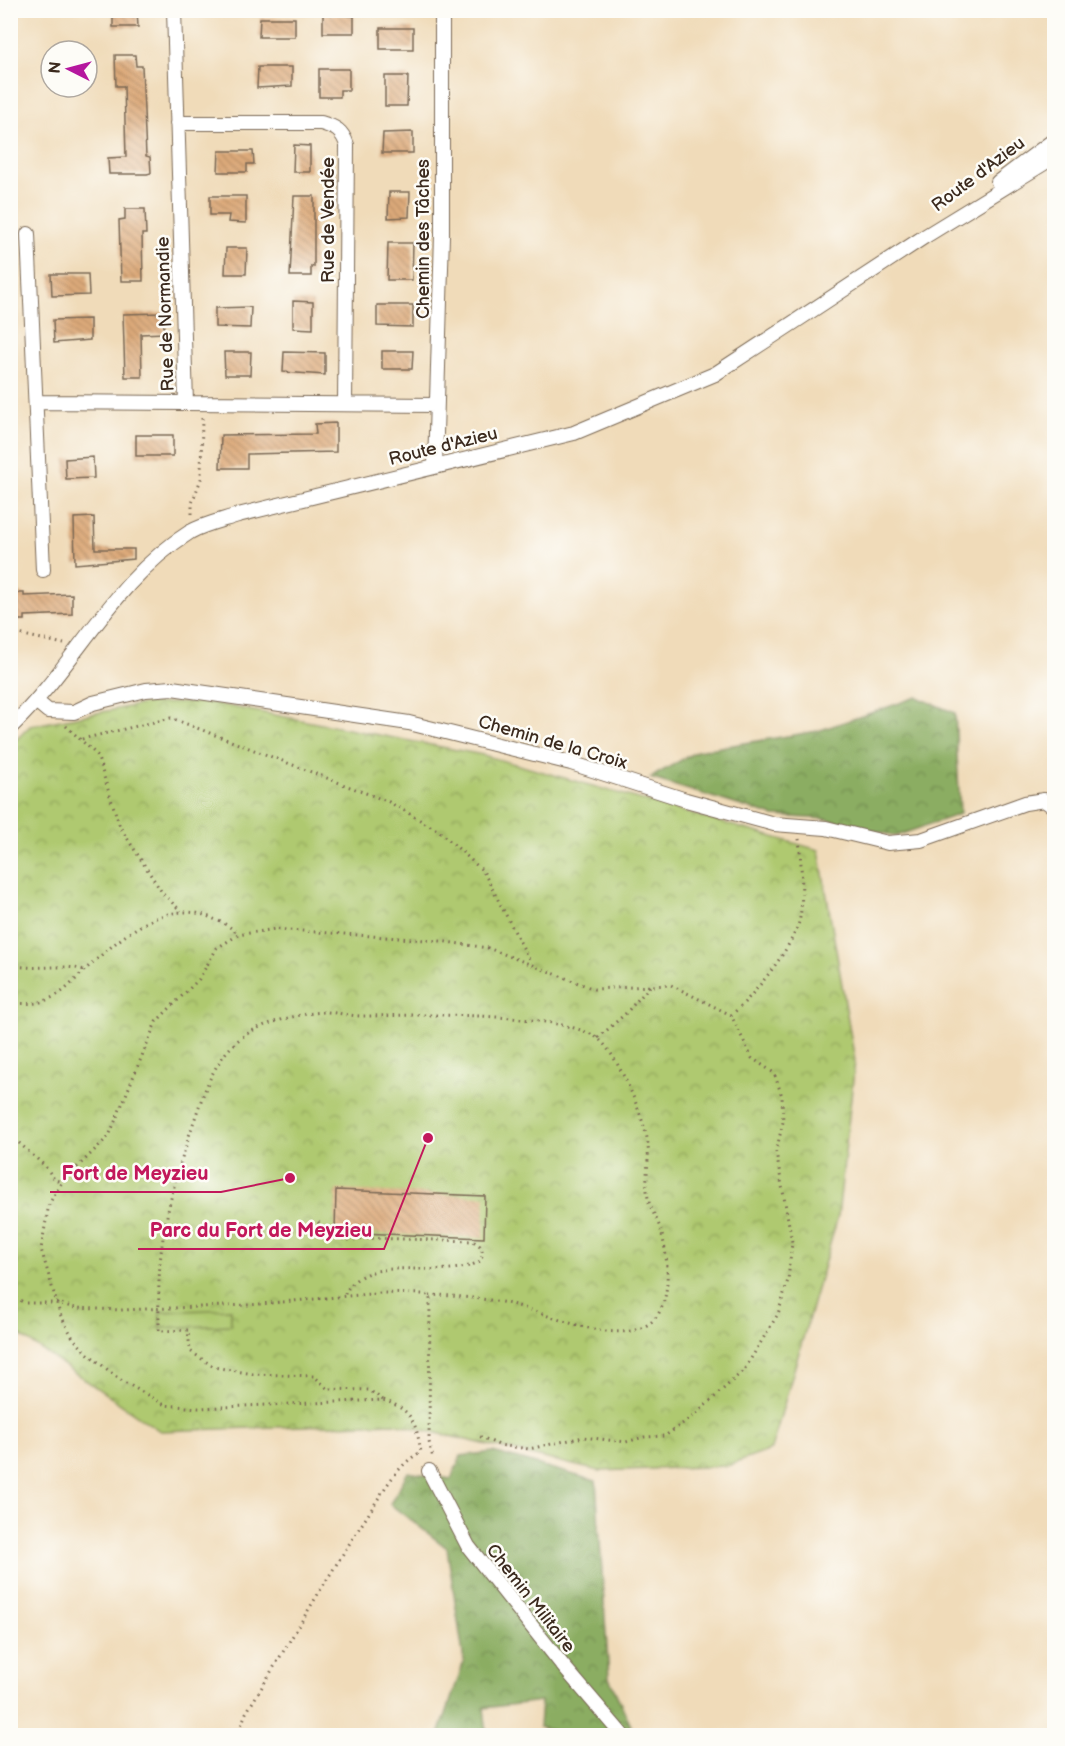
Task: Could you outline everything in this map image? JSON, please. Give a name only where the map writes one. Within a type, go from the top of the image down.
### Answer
[{"type":"street","name":"Rue de Normandie","points":[[174,10],[186,403],[436,405]]},
{"type":"street","name":"Chemin des Tâches","points":[[435,466],[441,259],[442,10]]},
{"type":"street","name":"Rue de Vendée","points":[[177,123],[321,123],[334,126],[343,133],[346,145],[345,404]]},
{"type":"street","name":"Route d'Azieu","points":[[924,237],[1054,140]]},
{"type":"street","name":"Route d'Azieu","points":[[10,728],[36,701],[129,583],[156,556],[193,531],[238,515],[574,433],[715,374],[924,237],[1054,157]]},
{"type":"street","points":[[28,234],[43,570]]},
{"type":"street","points":[[36,402],[186,403]]},
{"type":"street","name":"Chemin de la Croix","points":[[36,701],[48,711],[74,712],[93,704],[146,690],[172,688],[409,723],[571,763],[686,800],[774,824],[798,828],[826,828],[888,843],[921,840],[1025,803],[1044,800],[1054,807]]},
{"type":"street","name":"Chemin Militaire","points":[[431,1465],[450,1516],[473,1554],[622,1736]]},
{"type":"path","points":[[193,531],[192,503],[201,479],[203,403]]},
{"type":"path","points":[[10,632],[78,648]]},
{"type":"path","points":[[82,739],[171,718],[389,802],[439,831],[483,871],[532,964]]},
{"type":"path","points":[[73,731],[97,754],[120,828],[163,894],[181,911]]},
{"type":"path","points":[[731,1015],[745,1004],[777,962],[799,922],[798,828]]},
{"type":"path","points":[[10,1003],[31,1005],[58,995],[128,934],[161,916],[181,911],[213,919],[233,929],[238,935]]},
{"type":"path","points":[[383,1400],[198,1408],[165,1405],[119,1379],[86,1352],[63,1322],[41,1249],[49,1204],[62,1182],[109,1136],[156,1022],[198,979],[217,948],[238,935],[252,931],[290,929],[430,939],[488,948],[532,964],[558,978],[594,989],[614,990],[652,984],[671,985],[684,990],[731,1015],[752,1058],[774,1073],[782,1096],[783,1122],[776,1152],[792,1242],[788,1280],[778,1314],[744,1370],[696,1414],[665,1436],[644,1437],[626,1442],[584,1437],[529,1449],[499,1444],[479,1436]]},
{"type":"path","points":[[10,965],[30,969],[64,965],[85,970]]},
{"type":"path","points":[[598,1038],[626,1013],[652,984]]},
{"type":"path","points":[[10,1295],[25,1303],[58,1303],[75,1308],[159,1308],[249,1305],[381,1293],[430,1296],[440,1294],[513,1304],[527,1311],[586,1325],[600,1332],[634,1329],[650,1323],[660,1309],[666,1287],[667,1261],[661,1229],[648,1198],[647,1138],[628,1085],[613,1057],[598,1038],[577,1029],[450,1015],[361,1016],[325,1012],[267,1024],[240,1037],[219,1061],[208,1079],[179,1164],[160,1263],[159,1308],[159,1331],[188,1330],[190,1352],[214,1367],[253,1374],[314,1376],[328,1389],[369,1390],[383,1400],[400,1406],[409,1414],[414,1423],[421,1452],[411,1457],[393,1478],[349,1544],[246,1713],[237,1736]]},
{"type":"path","points":[[10,1135],[39,1159],[55,1180],[62,1182]]},
{"type":"path","points":[[318,1222],[332,1237],[473,1241],[480,1246],[483,1253],[480,1262],[467,1268],[394,1269],[367,1275],[349,1286],[344,1296]]},
{"type":"path","points":[[430,1296],[429,1442],[431,1465]]},
{"type":"green space","points":[[917,697],[955,713],[960,814],[896,836],[826,819],[774,816],[650,778],[697,751],[818,731]]},
{"type":"green space","points":[[207,702],[483,755],[819,850],[855,1061],[838,1216],[771,1450],[727,1466],[599,1471],[394,1423],[160,1431],[11,1329],[10,746],[30,726],[143,704]]},
{"type":"green space","points":[[231,1309],[231,1325],[160,1328],[160,1312]]},
{"type":"green space","points":[[493,1452],[596,1481],[609,1678],[631,1726],[597,1736],[574,1735],[539,1727],[541,1701],[484,1708],[487,1735],[439,1735],[464,1661],[447,1548],[390,1504],[408,1472],[451,1479],[461,1456]]},
{"type":"building","points":[[113,10],[137,10],[138,27],[113,27]]},
{"type":"building","points":[[323,14],[354,16],[354,33],[323,33]]},
{"type":"building","points":[[260,18],[295,18],[295,37],[259,37]]},
{"type":"building","points":[[380,28],[413,28],[413,49],[380,49]]},
{"type":"building","points":[[115,55],[135,55],[136,66],[142,66],[146,156],[150,157],[151,173],[109,174],[108,158],[126,157],[124,86],[116,86]]},
{"type":"building","points":[[258,67],[292,67],[292,86],[257,88]]},
{"type":"building","points":[[319,69],[349,69],[349,90],[340,90],[340,97],[319,97]]},
{"type":"building","points":[[385,76],[408,76],[407,106],[385,106]]},
{"type":"building","points":[[413,132],[413,153],[382,153],[383,133]]},
{"type":"building","points":[[294,145],[310,146],[310,172],[293,172]]},
{"type":"building","points":[[219,151],[253,151],[254,164],[247,164],[247,172],[218,172]]},
{"type":"building","points":[[389,192],[410,192],[409,217],[388,218]]},
{"type":"building","points":[[210,196],[246,196],[246,223],[228,222],[229,215],[210,215]]},
{"type":"building","points":[[294,196],[314,196],[314,267],[311,266],[311,276],[290,276]]},
{"type":"building","points":[[125,209],[145,209],[146,234],[142,234],[143,281],[121,281],[119,220],[125,219]]},
{"type":"building","points":[[388,243],[413,243],[412,280],[387,280]]},
{"type":"building","points":[[226,248],[247,248],[246,274],[225,274]]},
{"type":"building","points":[[51,274],[88,274],[89,295],[52,296]]},
{"type":"building","points":[[293,301],[313,302],[313,329],[293,328]]},
{"type":"building","points":[[377,305],[413,305],[413,327],[377,326]]},
{"type":"building","points":[[251,307],[250,328],[215,327],[215,308]]},
{"type":"building","points":[[163,313],[164,333],[141,334],[142,377],[125,377],[123,314]]},
{"type":"building","points":[[90,319],[90,340],[54,343],[53,320]]},
{"type":"building","points":[[382,351],[413,351],[412,369],[382,369]]},
{"type":"building","points":[[224,352],[251,352],[250,375],[225,375]]},
{"type":"building","points":[[284,352],[325,353],[325,375],[283,372]]},
{"type":"building","points":[[336,423],[336,452],[247,454],[247,468],[220,468],[221,435],[316,434],[315,424]]},
{"type":"building","points":[[136,435],[173,435],[173,456],[136,456]]},
{"type":"building","points":[[93,457],[94,478],[66,479],[65,459]]},
{"type":"building","points":[[94,517],[95,549],[134,549],[134,559],[75,564],[74,518]]},
{"type":"building","points":[[10,593],[24,593],[24,596],[72,594],[72,614],[25,616],[25,620],[10,620]]},
{"type":"building","points":[[336,1190],[485,1196],[484,1238],[335,1232]]},
{"type":"place","name":"Parc du Fort de Meyzieu","points":[[428,1138]]},
{"type":"place","name":"Fort de Meyzieu","points":[[290,1178]]}]
